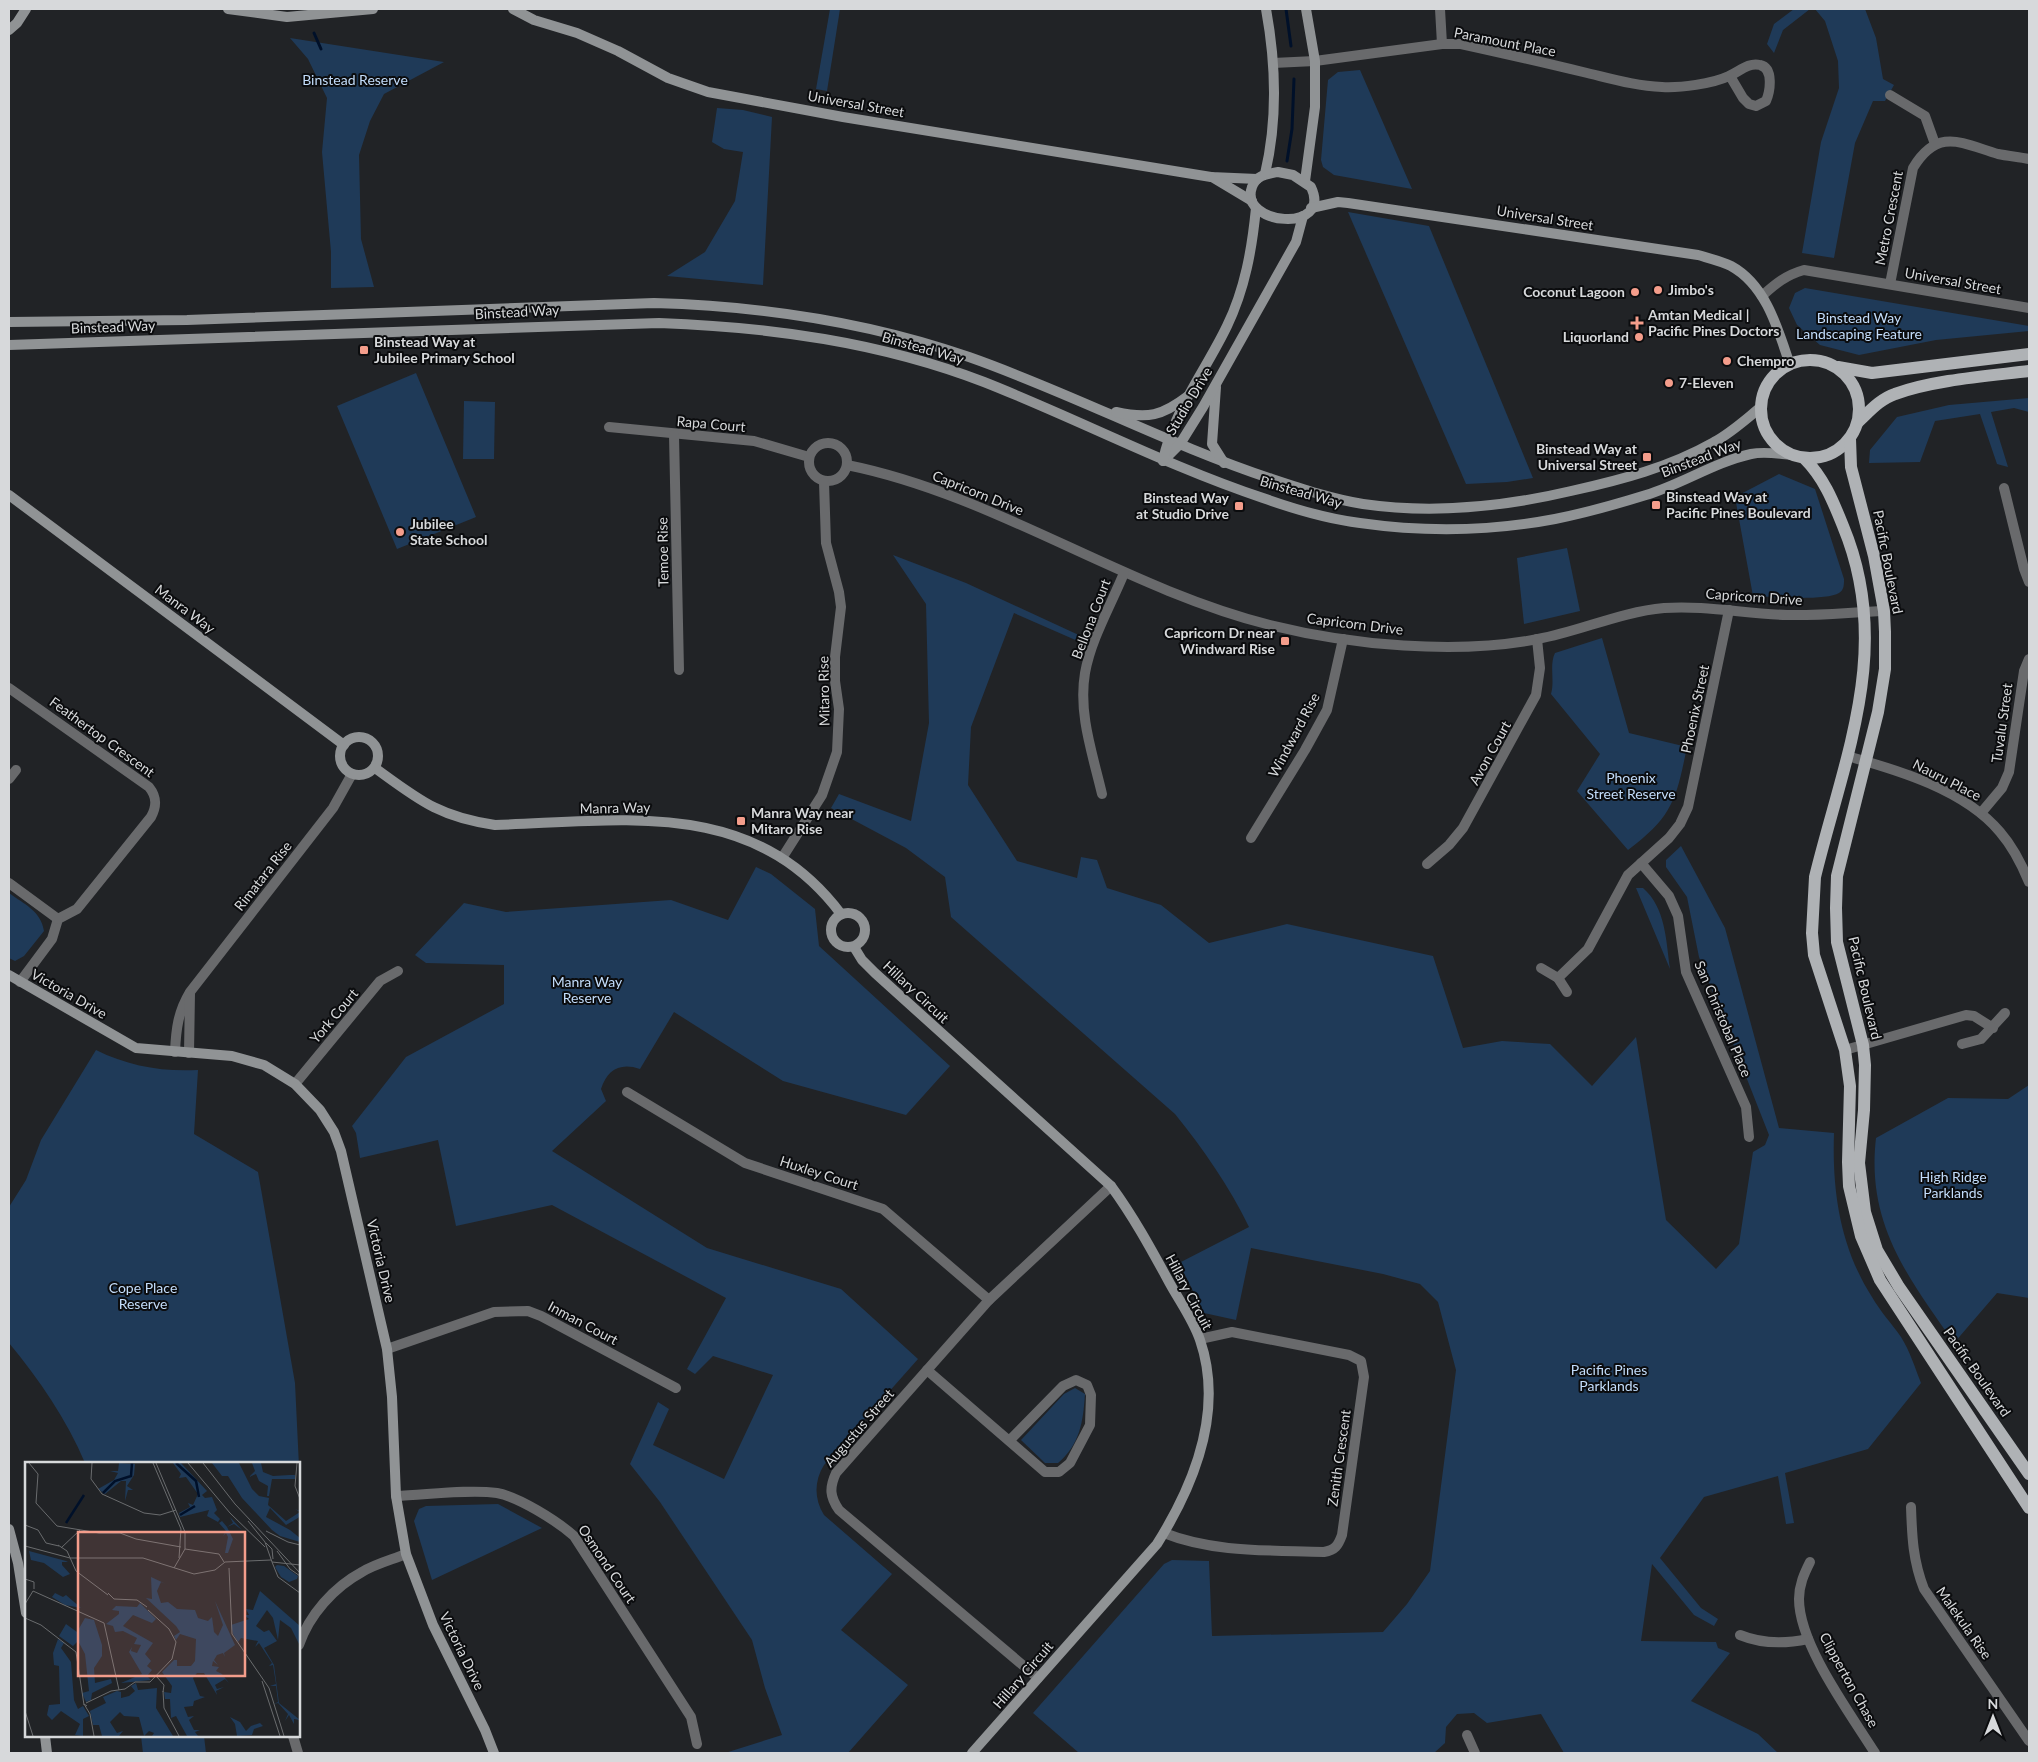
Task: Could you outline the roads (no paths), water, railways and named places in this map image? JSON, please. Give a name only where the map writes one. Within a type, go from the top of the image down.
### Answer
[{"type":"main road","points":[[2029,354],[1872,373],[1812,360],[1790,364],[1778,372],[1769,382],[1763,394],[1761,407],[1762,422],[1769,436],[1779,448],[1798,457],[1818,472],[1827,486],[1852,548],[1861,580],[1866,644],[1863,679],[1847,756],[1815,877],[1812,933],[1814,955],[1845,1050],[1850,1086],[1848,1162],[1854,1211],[1861,1236],[1880,1280],[2029,1508]]},
{"type":"main road","points":[[1798,457],[1830,455],[1850,439],[1858,422],[1860,406],[1856,390],[1847,376],[1833,366]]},
{"type":"main road","points":[[1858,422],[1874,406],[1894,394],[1954,380],[2029,371]]},
{"type":"main road","name":"Pacific Boulevard","points":[[1850,439],[1852,467],[1874,556],[1884,611],[1886,669],[1878,712],[1837,876],[1836,908],[1839,951],[1863,1045],[1864,1110],[1859,1163],[1866,1212],[1877,1250],[1899,1287],[2029,1474]]},
{"type":"street","points":[[9,30],[17,23],[26,9]]},
{"type":"street","points":[[228,9],[287,17],[373,9]]},
{"type":"street","name":"Universal Street","points":[[513,9],[534,20],[577,33],[618,51],[668,78],[708,92],[843,117],[1211,176],[1261,176]]},
{"type":"street","points":[[1261,176],[1284,173],[1306,181],[1311,186],[1314,196],[1311,208],[1304,216],[1282,219],[1266,214],[1254,204],[1251,192],[1261,176],[1276,106],[1266,9]]},
{"type":"street","points":[[1306,9],[1315,61],[1315,107],[1306,181]]},
{"type":"street","points":[[1440,9],[1442,44]]},
{"type":"street","name":"Paramount Place","points":[[1273,63],[1315,61],[1442,44],[1461,44],[1644,85],[1686,86],[1730,76],[1738,70],[1754,64],[1767,68],[1770,77],[1766,102],[1756,106],[1749,104],[1730,76]]},
{"type":"street","points":[[1890,95],[1925,116],[1935,144],[1948,141],[1962,142],[1999,154],[2029,159]]},
{"type":"street","name":"Metro Crescent","points":[[1890,284],[1912,168],[1921,154],[1935,144]]},
{"type":"street","name":"Universal Street","points":[[1211,176],[1254,204]]},
{"type":"street","name":"Universal Street","points":[[1311,208],[1338,202],[1348,203],[1698,255],[1730,265],[1744,275],[1762,296],[1779,332],[1790,364]]},
{"type":"street","name":"Studio Drive","points":[[1163,461],[1167,439],[1227,325],[1245,279],[1254,204]]},
{"type":"street","name":"Studio Drive","points":[[1163,461],[1180,444],[1217,381],[1296,242],[1304,216]]},
{"type":"street","name":"Universal Street","points":[[1762,296],[1779,280],[1804,270],[2029,308]]},
{"type":"street","name":"Binstead Way","points":[[9,322],[187,320],[634,303],[704,304],[798,315],[906,338],[984,362],[1093,406],[1224,463],[1313,493],[1362,504],[1425,508],[1481,507],[1557,495],[1622,480],[1656,468],[1716,442],[1761,407]]},
{"type":"street","name":"Binstead Way","points":[[9,345],[428,332],[660,322],[732,326],[829,339],[919,361],[982,382],[1163,461],[1236,489],[1304,512],[1360,523],[1428,529],[1490,526],[1555,519],[1648,494],[1750,454],[1770,452],[1798,457]]},
{"type":"street","points":[[1217,381],[1212,444],[1224,463]]},
{"type":"street","points":[[1093,406],[1136,416],[1150,416],[1174,407],[1191,394]]},
{"type":"street","name":"Rapa Court","points":[[609,427],[674,435],[754,441],[809,457]]},
{"type":"street","name":"Temoe Rise","points":[[674,435],[679,670]]},
{"type":"street","points":[[830,443],[843,450],[847,465],[840,478],[824,482],[811,472],[809,457],[817,446],[830,443]]},
{"type":"street","name":"Capricorn Drive","points":[[847,465],[896,477],[976,505],[1124,573],[1190,600],[1234,615],[1343,639],[1424,646],[1490,645],[1537,639],[1645,610],[1686,607],[1787,615],[1884,611]]},
{"type":"street","name":"Mitaro Rise","points":[[782,858],[822,795],[837,752],[839,709],[835,681],[835,657],[841,607],[836,579],[826,543],[824,482]]},
{"type":"street","points":[[2004,488],[2024,570],[2029,582]]},
{"type":"street","name":"Manra Way","points":[[9,495],[344,745]]},
{"type":"street","name":"Bellona Court","points":[[1102,794],[1085,725],[1084,690],[1090,654],[1124,573]]},
{"type":"street","name":"Phoenix Street","points":[[1558,978],[1588,949],[1628,875],[1669,838],[1680,824],[1688,807],[1729,610]]},
{"type":"street","name":"Windward Rise","points":[[1251,838],[1305,750],[1327,710],[1343,639]]},
{"type":"street","name":"Avon Court","points":[[1427,864],[1449,845],[1463,828],[1531,707],[1540,683],[1537,639]]},
{"type":"street","name":"Tuvalu Street","points":[[1981,813],[2002,788],[2009,772],[2024,708],[2024,671],[2029,660]]},
{"type":"street","name":"Feathertop Crescent","points":[[9,688],[149,787],[156,801],[156,810],[151,818],[77,909],[58,920]]},
{"type":"street","points":[[355,738],[362,738],[373,743],[378,752],[374,768],[364,775],[352,774],[341,761],[344,745],[355,738]]},
{"type":"street","name":"Nauru Place","points":[[1847,756],[1903,772],[1939,788],[1981,813],[2001,832],[2021,863],[2029,882]]},
{"type":"street","name":"Manra Way","points":[[374,768],[426,805],[470,822],[495,825],[666,820],[728,833],[782,858],[815,882],[841,914]]},
{"type":"street","points":[[9,779],[16,770]]},
{"type":"street","name":"Rimatara Rise","points":[[175,1052],[177,1020],[190,992],[333,808],[352,774]]},
{"type":"street","name":"San Christobal Place","points":[[1641,863],[1670,896],[1678,916],[1686,972],[1746,1107],[1749,1137]]},
{"type":"street","points":[[9,883],[58,920],[52,939],[20,982]]},
{"type":"street","points":[[841,914],[853,914],[863,921],[865,933],[863,939],[854,947],[840,947],[831,937],[831,923],[841,914]]},
{"type":"street","name":"Hillary Circuit","points":[[854,947],[862,960],[875,973],[1111,1186],[1134,1217],[1200,1339],[1209,1394],[1205,1433],[1191,1480],[1157,1544],[972,1753]]},
{"type":"street","points":[[1541,968],[1558,978],[1567,992]]},
{"type":"street","name":"York Court","points":[[295,1084],[380,981],[398,970]]},
{"type":"street","name":"Victoria Drive","points":[[9,976],[124,1043],[136,1048],[232,1056],[264,1065],[295,1084],[320,1110],[334,1132],[341,1152],[386,1349],[392,1396],[396,1496],[406,1554],[420,1594],[485,1730],[494,1753]]},
{"type":"street","points":[[189,1053],[190,992]]},
{"type":"street","points":[[1962,1044],[1982,1039],[2005,1013]]},
{"type":"street","points":[[1845,1050],[1966,1016],[1974,1016],[1993,1028]]},
{"type":"street","name":"Huxley Court","points":[[627,1092],[745,1163],[883,1209],[989,1300]]},
{"type":"street","name":"Augustus Street","points":[[1038,1678],[839,1510],[830,1493],[836,1474],[989,1300],[1111,1186]]},
{"type":"street","name":"Inman Court","points":[[386,1349],[494,1312],[528,1311],[542,1316],[676,1388]]},
{"type":"street","name":"Zenith Crescent","points":[[1164,1533],[1198,1545],[1260,1550],[1324,1552],[1338,1546],[1342,1536],[1364,1377],[1361,1361],[1349,1355],[1232,1332],[1200,1339]]},
{"type":"street","points":[[927,1370],[1009,1441],[1045,1472],[1060,1472],[1070,1463],[1090,1425],[1092,1395],[1087,1385],[1076,1380],[1063,1386],[1009,1441]]},
{"type":"street","name":"Osmond Court","points":[[396,1496],[495,1493],[518,1501],[566,1529],[574,1536],[692,1717],[697,1744]]},
{"type":"street","name":"Malekula Rise","points":[[1911,1507],[1912,1546],[1916,1567],[1924,1589],[2029,1741]]},
{"type":"street","points":[[9,1529],[18,1563],[25,1607]]},
{"type":"street","points":[[300,1643],[317,1611],[340,1587],[362,1571],[406,1554]]},
{"type":"street","name":"Clipperton Chase","points":[[1810,1562],[1802,1580],[1799,1599],[1808,1639],[1874,1753]]},
{"type":"street","points":[[1740,1635],[1758,1642],[1793,1642],[1808,1639]]},
{"type":"street","points":[[1467,1735],[1476,1753]]},
{"type":"street","points":[[46,1737],[47,1753]]},
{"type":"street","points":[[293,1737],[298,1753]]},
{"type":"waterway","points":[[1286,9],[1291,46]]},
{"type":"waterway","points":[[314,33],[321,49]]},
{"type":"waterway","points":[[1287,161],[1292,129],[1294,79]]},
{"type":"place","name":"Jimbo's","points":[[1658,290]]},
{"type":"place","name":"Coconut Lagoon","points":[[1635,292]]},
{"type":"place","name":"Amtan Medical | Pacific Pines Doctors","points":[[1637,323]]},
{"type":"place","name":"Liquorland","points":[[1639,337]]},
{"type":"place","name":"Binstead Way at Jubilee Primary School","points":[[364,350]]},
{"type":"place","name":"Chempro","points":[[1727,361]]},
{"type":"place","name":"7-Eleven","points":[[1669,383]]},
{"type":"place","name":"Binstead Way at Universal Street","points":[[1647,457]]},
{"type":"place","name":"Binstead Way at Pacific Pines Boulevard","points":[[1656,505]]},
{"type":"place","name":"Binstead Way at Studio Drive","points":[[1239,506]]},
{"type":"place","name":"Jubilee State School","points":[[400,532]]},
{"type":"place","name":"Capricorn Dr near Windward Rise","points":[[1285,641]]},
{"type":"place","name":"Manra Way near Mitaro Rise","points":[[741,821]]},
{"type":"park label","name":"Binstead Reserve","points":[[355,80]]},
{"type":"park label","name":"Binstead Way Landscaping Feature","points":[[1859,326]]},
{"type":"park label","name":"Phoenix Street Reserve","points":[[1631,786]]},
{"type":"park label","name":"Manra Way Reserve","points":[[587,990]]},
{"type":"park label","name":"High Ridge Parklands","points":[[1953,1186]]},
{"type":"park label","name":"Cope Place Reserve","points":[[143,1296]]},
{"type":"park label","name":"Pacific Pines Parklands","points":[[1609,1378]]}]
